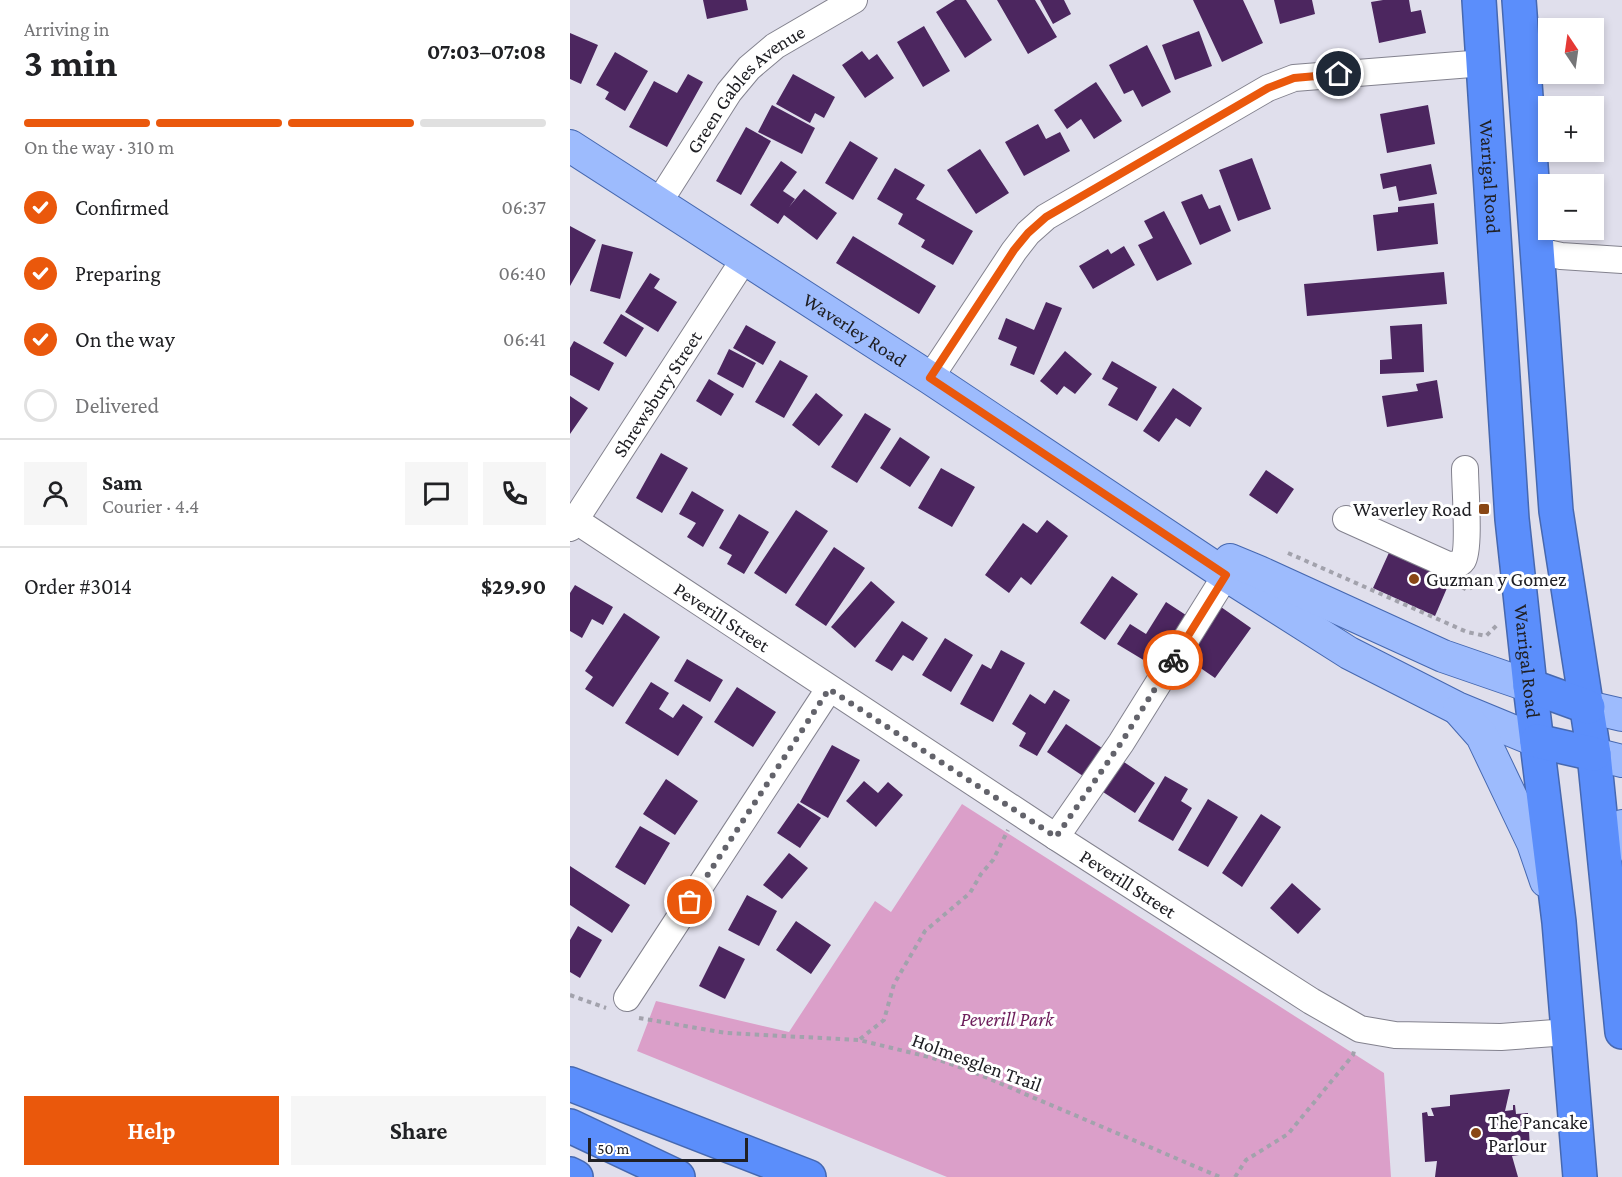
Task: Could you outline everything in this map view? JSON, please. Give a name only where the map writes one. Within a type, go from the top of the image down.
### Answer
[{"type":"highway","name":"Warrigal Road","points":[[1479,0],[1512,519],[1559,922],[1580,1177]]},
{"type":"highway","name":"Warrigal Road","points":[[1519,0],[1556,511],[1588,707],[1608,757],[1605,857],[1622,1032]]},
{"type":"highway","name":"Waverley Road","points":[[1530,686],[1588,707]]},
{"type":"highway","name":"Waverley Road","points":[[1538,741],[1608,757]]},
{"type":"highway","points":[[570,1084],[809,1177]]},
{"type":"highway","points":[[570,1125],[678,1177]]},
{"type":"highway","points":[[570,1174],[576,1177]]},
{"type":"main road","name":"Waverley Road","points":[[570,146],[930,378],[1226,575],[1349,653],[1457,708],[1538,741]]},
{"type":"main road","name":"Waverley Road","points":[[1168,536],[1259,572],[1443,656],[1530,686]]},
{"type":"main road","name":"Waverley Road","points":[[1588,707],[1622,715]]},
{"type":"main road","points":[[1457,708],[1482,736],[1508,790],[1533,843],[1559,922]]},
{"type":"main road","points":[[1605,857],[1622,826]]},
{"type":"street","name":"Green Gables Avenue","points":[[659,202],[729,92],[749,68],[775,46],[854,0]]},
{"type":"street","points":[[930,378],[1014,250],[1046,217],[1268,88],[1294,78],[1484,63]]},
{"type":"street","points":[[1539,266],[1561,256],[1622,260]]},
{"type":"street","name":"Shrewsbury Street","points":[[573,524],[745,258]]},
{"type":"street","points":[[1539,266],[1557,275],[1622,265]]},
{"type":"street","points":[[1346,519],[1446,564],[1460,563],[1466,553],[1465,469]]},
{"type":"street","name":"Peverill Street","points":[[573,524],[1311,1001],[1360,1029],[1395,1035],[1501,1037],[1568,1032]]},
{"type":"street","points":[[1056,837],[1121,743],[1226,575]]},
{"type":"street","points":[[624,1008],[829,689]]},
{"type":"path","points":[[859,1040],[884,1020],[894,984],[925,931],[970,893],[981,874],[993,860],[1019,813]]},
{"type":"path","name":"Holmesglen Trail","points":[[570,995],[726,1033],[859,1040],[933,1058],[971,1071],[1220,1177]]},
{"type":"path","points":[[1235,1177],[1246,1160],[1285,1137],[1298,1122],[1353,1055],[1360,1029]]},
{"type":"green space","name":"Peverill Park","points":[[962,804],[1384,1073],[1391,1177],[947,1177],[637,1051],[656,1001],[789,1032],[875,901],[891,912]]},
{"type":"building","points":[[703,0],[746,0],[748,10],[707,19]]},
{"type":"building","points":[[955,0],[966,0],[992,40],[965,58],[936,12]]},
{"type":"building","points":[[997,0],[1035,0],[1057,37],[1028,54]]},
{"type":"building","points":[[1040,0],[1064,0],[1071,14],[1053,24]]},
{"type":"building","points":[[1193,0],[1243,0],[1263,43],[1222,62]]},
{"type":"building","points":[[1274,0],[1312,0],[1315,14],[1280,24]]},
{"type":"building","points":[[1409,0],[1411,12],[1421,10],[1426,33],[1379,43],[1371,2]]},
{"type":"building","points":[[924,26],[950,71],[923,87],[897,42]]},
{"type":"building","points":[[1199,31],[1212,66],[1175,80],[1162,45]]},
{"type":"building","points":[[570,33],[598,45],[581,84],[570,79]]},
{"type":"building","points":[[1147,45],[1171,92],[1142,107],[1133,90],[1124,94],[1109,65]]},
{"type":"building","points":[[862,51],[869,60],[877,54],[894,78],[865,98],[842,65]]},
{"type":"building","points":[[615,52],[648,71],[625,111],[605,99],[609,92],[596,85]]},
{"type":"building","points":[[688,74],[703,82],[667,147],[629,127],[654,81],[677,93]]},
{"type":"building","points":[[793,74],[835,97],[824,118],[815,113],[810,123],[776,104]]},
{"type":"building","points":[[1096,82],[1122,121],[1094,139],[1081,119],[1067,129],[1054,110]]},
{"type":"building","points":[[772,105],[815,128],[802,154],[758,132]]},
{"type":"building","points":[[1428,105],[1435,144],[1387,153],[1380,114]]},
{"type":"building","points":[[1038,124],[1046,139],[1060,132],[1070,151],[1024,176],[1005,142]]},
{"type":"building","points":[[746,127],[771,141],[741,195],[716,181]]},
{"type":"building","points":[[850,141],[878,158],[853,200],[825,183]]},
{"type":"building","points":[[980,149],[1009,193],[976,214],[947,170]]},
{"type":"building","points":[[1252,158],[1271,209],[1238,221],[1219,170]]},
{"type":"building","points":[[781,161],[797,172],[783,191],[795,199],[789,207],[804,189],[837,213],[817,240],[784,215],[778,224],[750,205]]},
{"type":"building","points":[[1431,164],[1437,194],[1399,201],[1396,186],[1383,189],[1380,174]]},
{"type":"building","points":[[895,168],[925,185],[916,199],[973,231],[953,265],[921,247],[925,240],[898,224],[903,214],[877,199]]},
{"type":"building","points":[[1202,194],[1209,209],[1220,205],[1231,231],[1200,245],[1181,202]]},
{"type":"building","points":[[1434,203],[1438,244],[1377,251],[1373,215],[1398,212],[1398,207]]},
{"type":"building","points":[[1164,211],[1192,264],[1157,281],[1138,245],[1153,238],[1144,221]]},
{"type":"building","points":[[570,226],[596,240],[570,286]]},
{"type":"building","points":[[853,236],[936,286],[919,314],[836,263]]},
{"type":"building","points":[[602,244],[633,252],[620,299],[590,291]]},
{"type":"building","points":[[1124,246],[1135,265],[1093,289],[1079,266],[1108,249],[1111,254]]},
{"type":"building","points":[[1444,272],[1447,304],[1307,316],[1304,284]]},
{"type":"building","points":[[650,273],[660,279],[654,288],[677,302],[658,332],[625,312]]},
{"type":"building","points":[[1046,302],[1062,308],[1034,375],[1010,365],[1017,347],[998,339],[1006,318],[1034,330]]},
{"type":"building","points":[[621,314],[644,328],[626,357],[603,343]]},
{"type":"building","points":[[1422,324],[1424,372],[1380,374],[1380,360],[1392,359],[1390,326]]},
{"type":"building","points":[[746,325],[776,342],[763,365],[733,348]]},
{"type":"building","points":[[574,341],[614,363],[599,391],[570,375],[570,348]]},
{"type":"building","points":[[729,349],[756,363],[743,388],[717,374]]},
{"type":"building","points":[[1065,351],[1092,374],[1075,394],[1064,386],[1057,395],[1040,381]]},
{"type":"building","points":[[780,360],[808,376],[784,418],[755,402]]},
{"type":"building","points":[[1112,361],[1157,387],[1137,421],[1108,405],[1118,388],[1102,379]]},
{"type":"building","points":[[709,379],[734,394],[721,416],[696,401]]},
{"type":"building","points":[[1437,380],[1443,418],[1387,427],[1382,396],[1418,391],[1416,384]]},
{"type":"building","points":[[1173,388],[1202,408],[1190,427],[1176,418],[1159,442],[1143,431]]},
{"type":"building","points":[[816,393],[843,415],[819,446],[792,425]]},
{"type":"building","points":[[570,396],[588,408],[570,434]]},
{"type":"building","points":[[865,413],[891,429],[857,483],[831,467]]},
{"type":"building","points":[[900,437],[930,457],[910,487],[880,468]]},
{"type":"building","points":[[661,453],[688,468],[662,513],[636,498]]},
{"type":"building","points":[[941,468],[975,487],[952,527],[918,508]]},
{"type":"building","points":[[1266,470],[1294,489],[1277,514],[1249,495]]},
{"type":"building","points":[[692,491],[724,510],[703,547],[687,537],[696,523],[679,514]]},
{"type":"building","points":[[796,510],[828,531],[786,594],[754,573]]},
{"type":"building","points":[[739,514],[769,532],[744,574],[727,564],[732,555],[719,548]]},
{"type":"building","points":[[1047,520],[1068,536],[1031,585],[1021,577],[1009,593],[985,575],[1023,523],[1037,533]]},
{"type":"building","name":"Guzman y Gomez","points":[[1392,546],[1453,574],[1435,616],[1373,588]]},
{"type":"building","points":[[834,547],[865,568],[826,626],[795,605]]},
{"type":"building","points":[[1112,576],[1138,594],[1105,640],[1080,623]]},
{"type":"building","points":[[871,581],[895,602],[855,648],[831,627]]},
{"type":"building","points":[[575,585],[613,607],[603,625],[592,619],[582,638],[570,631],[570,593]]},
{"type":"building","points":[[1166,602],[1192,619],[1160,670],[1117,644],[1130,624],[1146,634]]},
{"type":"building","points":[[1221,607],[1251,628],[1215,678],[1186,658]]},
{"type":"building","points":[[624,613],[660,637],[613,707],[585,689],[593,677],[585,671]]},
{"type":"building","points":[[902,621],[928,638],[913,661],[903,655],[892,671],[875,661]]},
{"type":"building","points":[[945,638],[973,655],[951,692],[922,675]]},
{"type":"building","points":[[1001,650],[1025,663],[993,722],[960,704],[982,664],[991,669]]},
{"type":"building","points":[[687,659],[723,680],[710,702],[674,681]]},
{"type":"building","points":[[651,682],[669,693],[659,709],[673,718],[683,704],[703,717],[678,756],[625,723]]},
{"type":"building","points":[[737,687],[776,712],[753,747],[714,722]]},
{"type":"building","points":[[1054,690],[1070,700],[1037,756],[1019,746],[1026,733],[1012,724],[1030,694],[1045,704]]},
{"type":"building","points":[[1066,724],[1108,752],[1089,780],[1047,752]]},
{"type":"building","points":[[832,745],[860,760],[828,818],[800,802]]},
{"type":"building","points":[[1121,760],[1155,783],[1135,813],[1100,790]]},
{"type":"building","points":[[1165,776],[1188,789],[1181,801],[1192,808],[1173,841],[1138,821]]},
{"type":"building","points":[[666,779],[698,801],[675,835],[643,814]]},
{"type":"building","points":[[864,781],[878,793],[888,782],[903,795],[876,827],[846,801]]},
{"type":"building","points":[[1208,799],[1238,817],[1208,867],[1178,850]]},
{"type":"building","points":[[798,803],[821,818],[800,848],[777,833]]},
{"type":"building","points":[[1261,814],[1281,827],[1242,887],[1222,873]]},
{"type":"building","points":[[640,826],[670,843],[645,885],[615,867]]},
{"type":"building","points":[[789,853],[808,868],[782,899],[763,885]]},
{"type":"building","points":[[570,866],[630,905],[612,933],[570,905]]},
{"type":"building","points":[[1292,883],[1321,909],[1298,934],[1270,908]]},
{"type":"building","points":[[747,895],[777,911],[759,946],[728,930]]},
{"type":"building","points":[[796,921],[831,945],[811,974],[776,950]]},
{"type":"building","points":[[578,926],[602,940],[580,978],[570,972],[570,940]]},
{"type":"building","points":[[719,946],[745,959],[725,999],[699,986]]},
{"type":"building","name":"The Pancake Parlour","points":[[1510,1089],[1505,1111],[1513,1110],[1513,1105],[1515,1105],[1516,1114],[1528,1113],[1530,1150],[1519,1151],[1519,1155],[1512,1156],[1518,1177],[1435,1177],[1437,1161],[1425,1162],[1422,1113],[1427,1112],[1428,1116],[1434,1116],[1431,1108],[1450,1106],[1450,1095]]},
{"type":"way so far","points":[[690,902],[829,689],[1056,837],[1121,743],[1173,660]]},
{"type":"place","name":"Waverley Road","points":[[1484,509]]},
{"type":"place","name":"Guzman y Gomez","points":[[1414,579]]},
{"type":"place","name":"The Pancake Parlour","points":[[1476,1133]]},
{"type":"route","points":[[1173,660],[1226,575],[930,378],[1014,250],[1046,217],[1268,88],[1294,78],[1339,74]]}]
